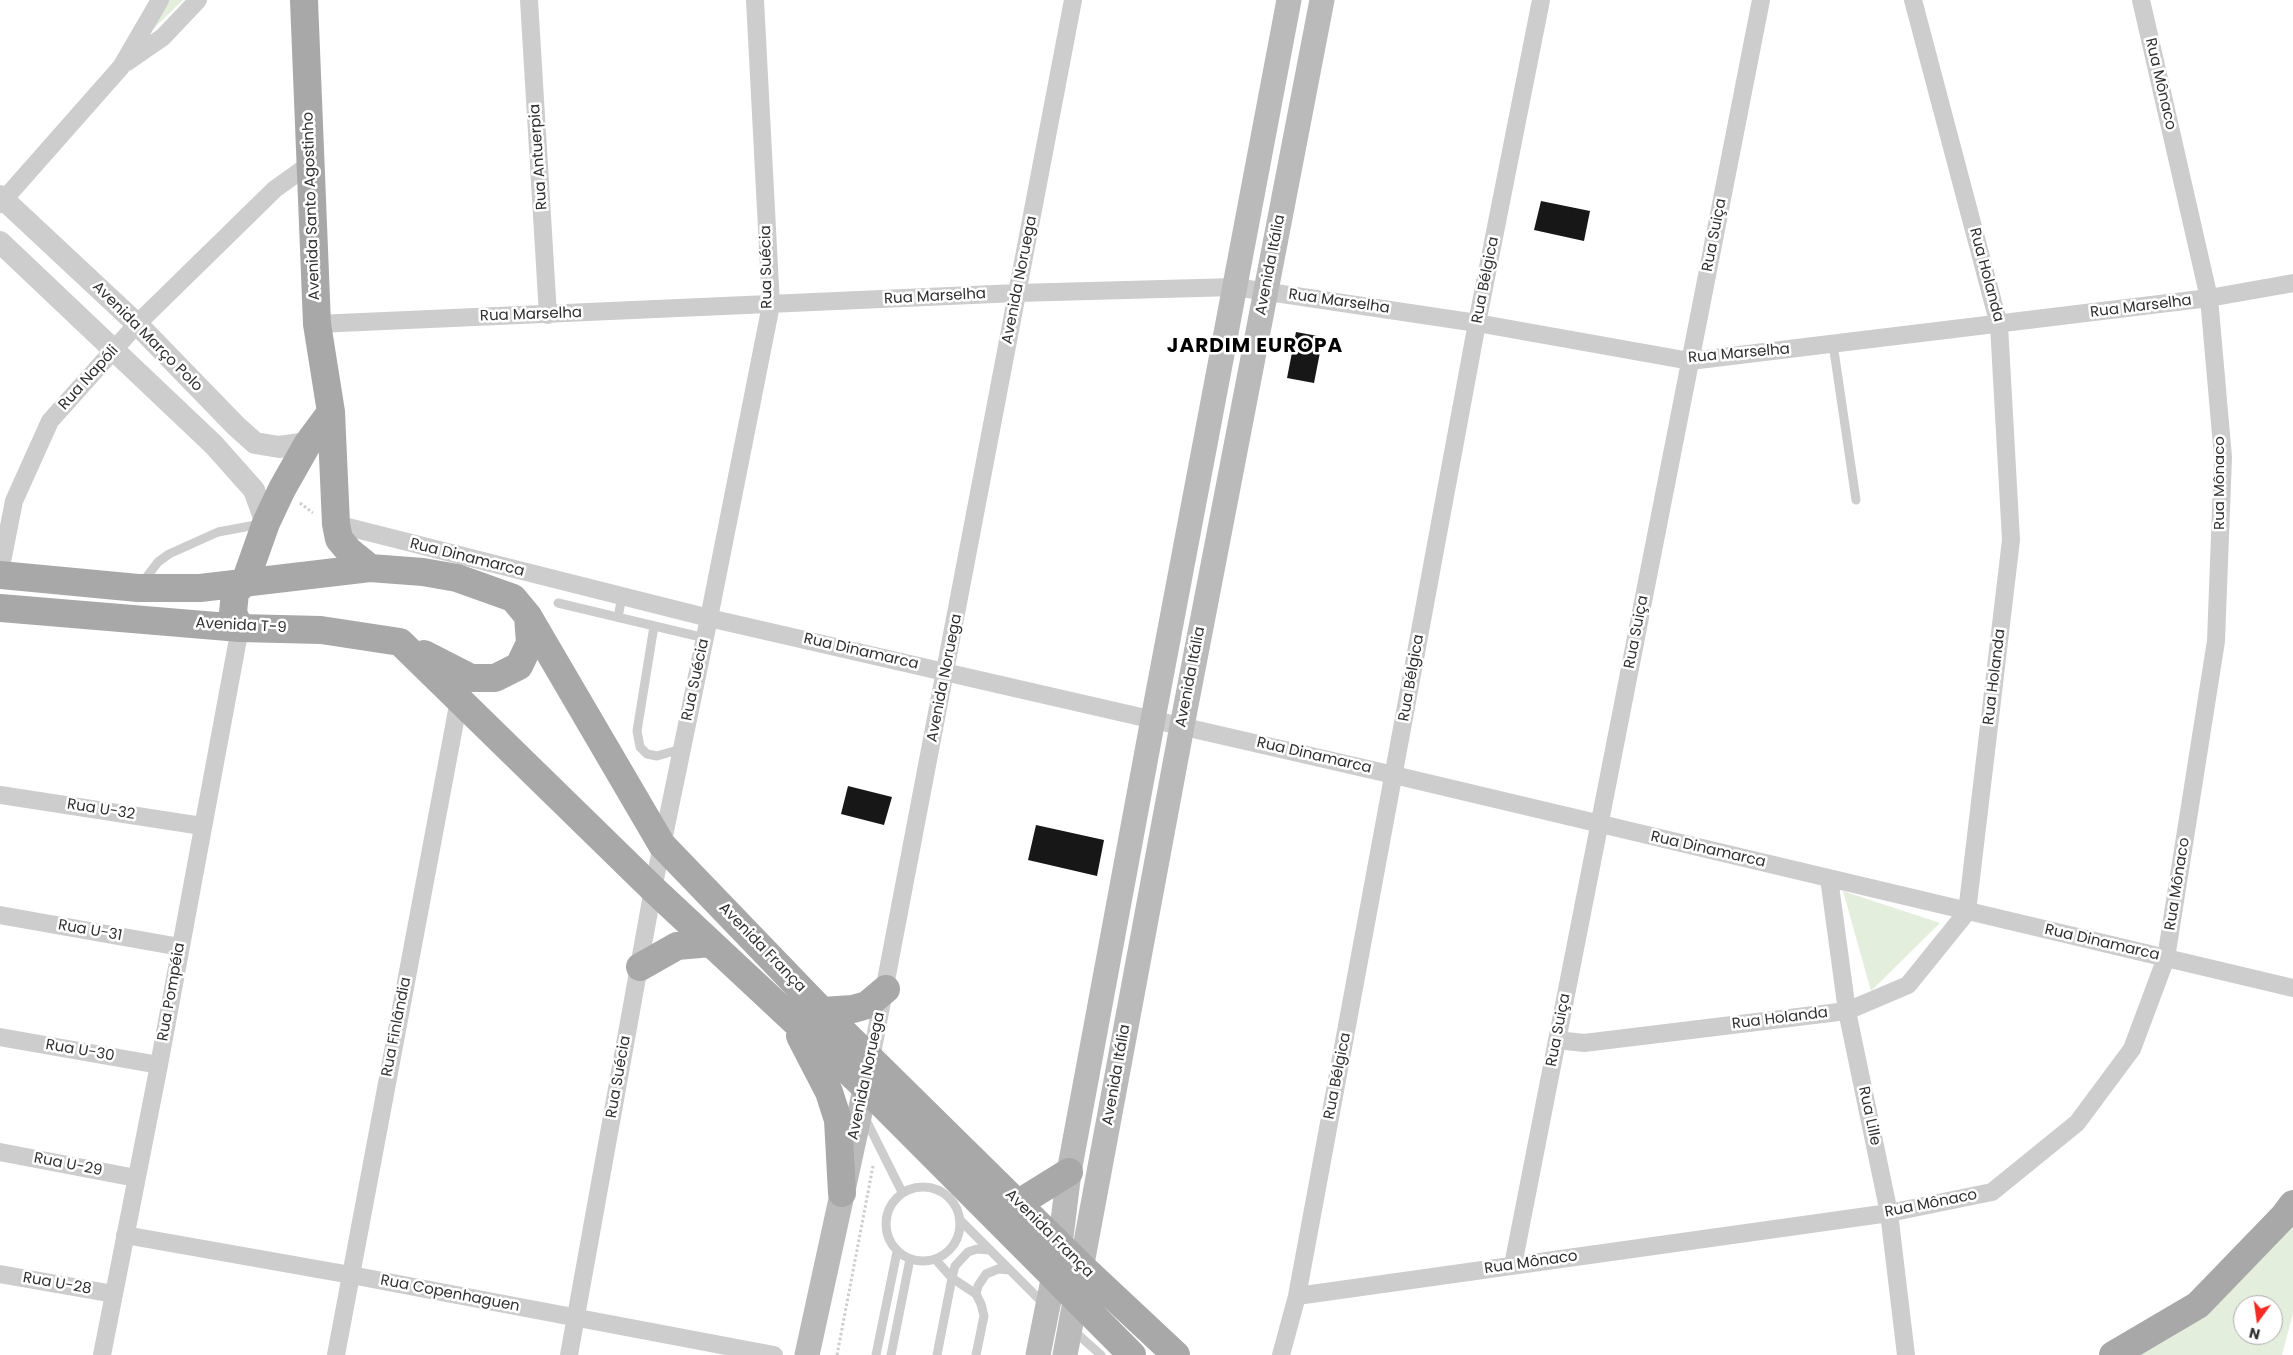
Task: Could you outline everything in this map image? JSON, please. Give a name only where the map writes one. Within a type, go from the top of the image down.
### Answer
[{"type":"main road","name":"Avenida Santo Agostinho","points":[[304,0],[317,324],[331,412],[336,524],[339,539],[349,551],[370,568]]},
{"type":"main road","name":"Avenida Itália","points":[[1053,1278],[1060,1245],[1069,1172],[1289,0]]},
{"type":"main road","name":"Avenida Itália","points":[[1038,1355],[1062,1313],[1082,1267],[1182,726],[1322,0]]},
{"type":"main road","points":[[240,628],[232,613],[235,592],[245,582],[266,523],[308,442],[331,412]]},
{"type":"main road","points":[[0,574],[138,588],[200,588],[370,568]]},
{"type":"main road","name":"Avenida França","points":[[370,568],[423,572],[457,578],[513,598],[528,616],[662,845],[822,1011],[1082,1267],[1176,1355]]},
{"type":"main road","name":"Avenida T-9","points":[[0,608],[240,628],[322,630],[400,642],[470,678],[496,678],[519,666],[530,643],[528,616]]},
{"type":"main road","points":[[400,642],[459,700]]},
{"type":"main road","name":"Avenida França","points":[[459,700],[653,890],[790,1017],[863,1098],[1053,1278],[1062,1313],[1132,1355]]},
{"type":"main road","points":[[640,967],[677,946],[711,943]]},
{"type":"main road","points":[[822,1011],[854,1009],[867,1005],[886,989]]},
{"type":"main road","points":[[790,1017],[829,1092],[838,1120],[842,1194]]},
{"type":"main road","name":"Avenida Noruega","points":[[807,1355],[871,1058]]},
{"type":"main road","points":[[1019,1203],[1069,1172]]},
{"type":"main road","points":[[2113,1355],[2198,1305],[2284,1216],[2293,1204]]},
{"type":"main road","name":"Avenida Itália","points":[[1062,1313],[1065,1355]]},
{"type":"street","points":[[121,67],[160,0]]},
{"type":"street","points":[[1,200],[121,67],[163,36],[198,0]]},
{"type":"street","name":"Rua Antuerpia","points":[[529,0],[548,315]]},
{"type":"street","name":"Rua Suécia","points":[[569,1355],[653,890],[709,618],[770,305],[755,0]]},
{"type":"street","name":"Avenida Noruega","points":[[871,1058],[886,989],[1073,0]]},
{"type":"street","name":"Rua Bélgica","points":[[1281,1355],[1297,1296],[1477,323],[1541,0]]},
{"type":"street","name":"Rua Suiça","points":[[1513,1265],[1761,0]]},
{"type":"street","name":"Rua Holanda","points":[[1557,1040],[1584,1042],[1847,1011],[1908,985],[1967,912],[2011,540],[2000,325],[1913,0]]},
{"type":"street","name":"Rua Mônaco","points":[[1297,1296],[1889,1213],[1992,1192],[2077,1123],[2132,1049],[2166,958],[2216,641],[2222,458],[2209,298],[2141,0]]},
{"type":"street","name":"Rua Napóli","points":[[0,574],[14,501],[50,421],[137,324],[275,189],[310,164]]},
{"type":"street","name":"Avenida Março Polo","points":[[1,200],[137,324],[236,426],[255,443],[279,447],[308,442]]},
{"type":"street","name":"Avenida Março Polo","points":[[0,242],[214,445],[254,490],[266,523]]},
{"type":"street","name":"Rua Marselha","points":[[317,324],[1018,293],[1235,287],[1477,323],[1690,361],[2000,325],[2209,298],[2293,283]]},
{"type":"street","name":"Rua Dinamarca","points":[[336,524],[709,618],[1394,775],[2293,988]]},
{"type":"street","name":"Rua Pompéia","points":[[102,1355],[159,1065],[240,628]]},
{"type":"street","name":"Rua Finlândia","points":[[336,1355],[459,700]]},
{"type":"street","name":"Rua U-32","points":[[0,795],[202,826]]},
{"type":"street","name":"Rua Lille","points":[[1829,878],[1847,1011],[1889,1213],[1906,1355]]},
{"type":"street","name":"Rua U-31","points":[[0,915],[180,947]]},
{"type":"street","name":"Rua U-30","points":[[0,1037],[159,1065]]},
{"type":"street","name":"Rua U-29","points":[[0,1152],[136,1178]]},
{"type":"street","name":"Rua Copenhaguen","points":[[125,1236],[351,1275],[774,1355]]},
{"type":"street","name":"Rua U-28","points":[[0,1274],[114,1294]]},
{"type":"lane","points":[[1833,344],[1856,500]]},
{"type":"lane","points":[[138,588],[158,562],[169,554],[218,532],[235,527],[266,523]]},
{"type":"lane","points":[[618,617],[622,597]]},
{"type":"lane","points":[[558,603],[705,638]]},
{"type":"lane","points":[[654,626],[637,731],[640,746],[647,754],[657,756],[681,749]]},
{"type":"lane","points":[[863,1098],[877,1143],[902,1192]]},
{"type":"lane","points":[[926,1186],[939,1190],[949,1197],[957,1207],[960,1220],[960,1232],[955,1244],[935,1260],[922,1262],[910,1259],[897,1252],[887,1234],[885,1223],[890,1206],[902,1192],[914,1187],[926,1186]]},
{"type":"lane","points":[[960,1220],[1009,1270],[1062,1313],[1101,1355]]},
{"type":"lane","points":[[937,1355],[955,1266],[968,1252],[977,1249],[989,1250]]},
{"type":"lane","points":[[876,1355],[897,1252]]},
{"type":"lane","points":[[891,1355],[910,1259]]},
{"type":"lane","points":[[935,1260],[952,1278],[976,1294]]},
{"type":"lane","points":[[976,1355],[984,1316],[976,1294],[978,1286],[986,1274],[998,1268],[1009,1270]]},
{"type":"path","points":[[837,1355],[877,1143]]},
{"type":"green space","points":[[168,0],[183,0],[153,29]]},
{"type":"green space","points":[[1843,891],[1940,923],[1871,991]]},
{"type":"green space","points":[[2293,1209],[2293,1313],[2282,1355],[2134,1355]]},
{"type":"building","points":[[1541,201],[1590,211],[1584,241],[1534,230]]},
{"type":"building","points":[[1296,332],[1323,337],[1314,383],[1287,378]]},
{"type":"building","points":[[848,786],[892,797],[884,825],[841,814]]},
{"type":"building","points":[[1036,825],[1104,840],[1097,876],[1028,860]]},
{"type":"district","name":"JARDIM EUROPA","points":[[1255,347]]}]
